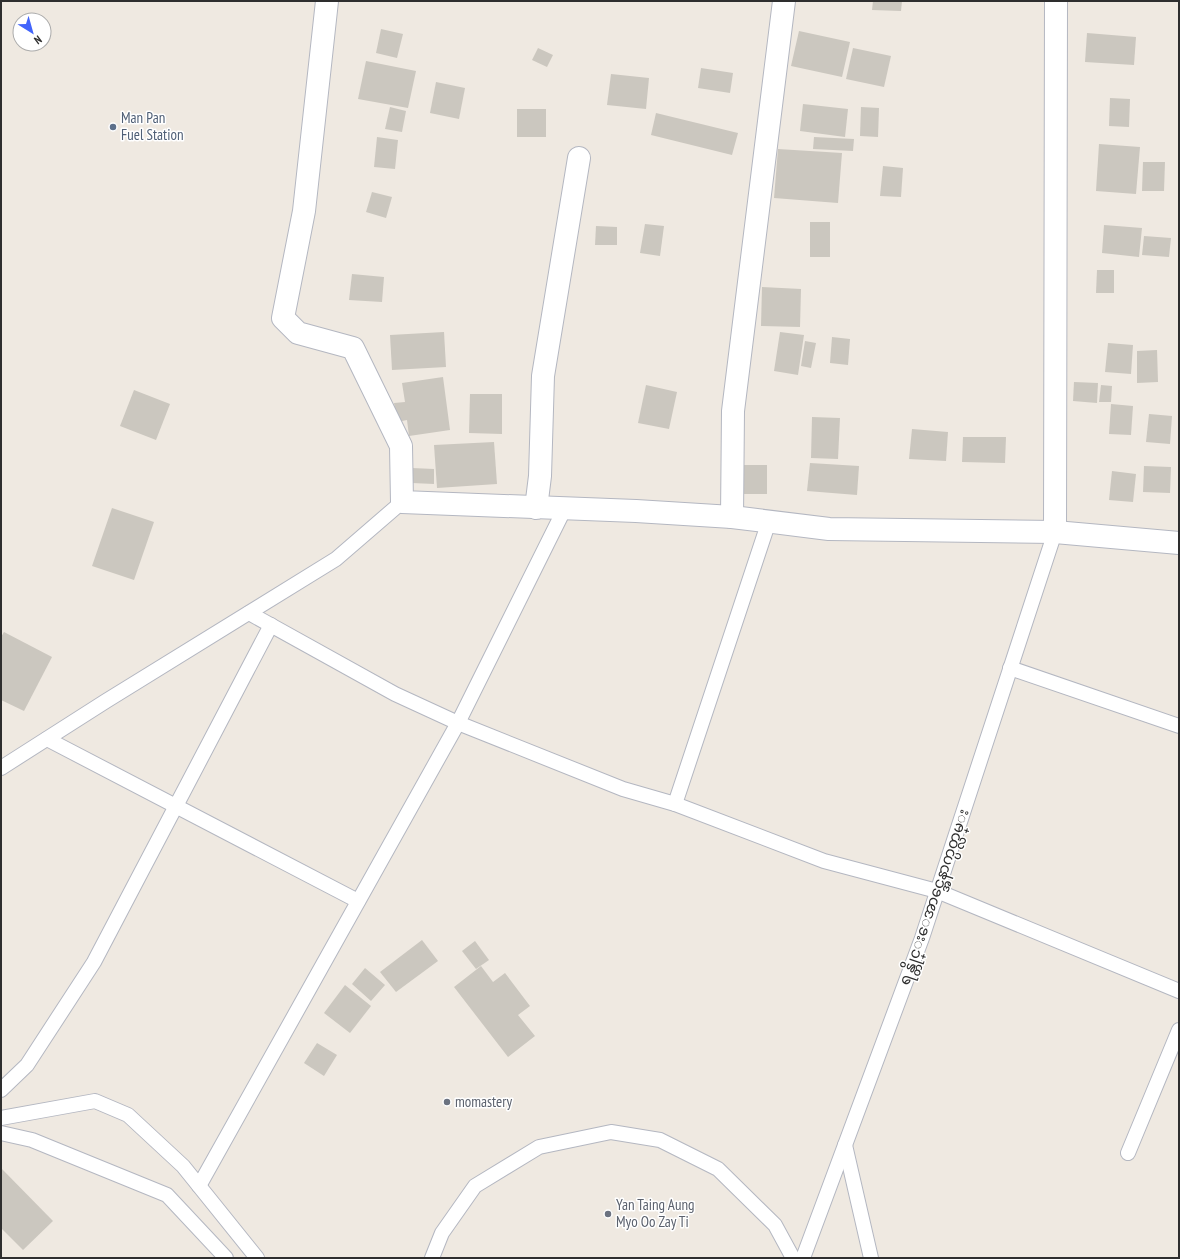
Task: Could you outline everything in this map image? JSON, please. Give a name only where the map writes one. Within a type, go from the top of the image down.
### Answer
[{"type":"street","points":[[327,1],[304,211],[283,318],[298,333],[354,348],[401,446],[402,502],[732,516],[829,529],[1055,532],[1179,543]]},
{"type":"street","points":[[732,516],[733,411],[784,1]]},
{"type":"street","points":[[1055,532],[1056,1]]},
{"type":"street","points":[[536,508],[540,476],[544,376],[579,158]]},
{"type":"lane","points":[[1,768],[336,559],[402,502]]},
{"type":"lane","points":[[199,1186],[458,723],[565,508]]},
{"type":"lane","points":[[676,804],[769,521]]},
{"type":"lane","name":"ရန္တိုင္းေအာင္အေနာက္ပတ္လမ္း","points":[[803,1258],[922,938],[1055,532]]},
{"type":"lane","points":[[249,613],[394,694],[458,723],[623,789],[676,804],[824,861],[937,891],[1179,991]]},
{"type":"lane","points":[[1,1090],[27,1065],[94,962],[271,625]]},
{"type":"lane","points":[[1010,668],[1179,726]]},
{"type":"lane","points":[[47,739],[358,901]]},
{"type":"lane","points":[[1128,1153],[1179,1030]]},
{"type":"lane","points":[[1,1118],[95,1101],[128,1115],[183,1166],[257,1258]]},
{"type":"lane","points":[[432,1258],[442,1233],[475,1186],[539,1147],[611,1132],[660,1140],[718,1169],[775,1225],[793,1258]]},
{"type":"lane","points":[[1,1133],[32,1140],[167,1195],[226,1258]]},
{"type":"lane","points":[[845,1145],[871,1258]]},
{"type":"building","points":[[873,1],[902,1],[901,11],[872,10]]},
{"type":"building","points":[[381,29],[403,34],[397,58],[376,53]]},
{"type":"building","points":[[799,31],[850,42],[842,77],[791,66]]},
{"type":"building","points":[[1087,33],[1136,37],[1134,65],[1085,62]]},
{"type":"building","points":[[538,48],[553,55],[547,67],[532,60]]},
{"type":"building","points":[[853,48],[891,56],[884,87],[846,79]]},
{"type":"building","points":[[366,61],[416,71],[408,108],[358,99]]},
{"type":"building","points":[[701,68],[733,73],[730,93],[698,88]]},
{"type":"building","points":[[611,74],[649,78],[646,109],[607,105]]},
{"type":"building","points":[[436,82],[465,88],[459,119],[430,113]]},
{"type":"building","points":[[1110,98],[1130,99],[1129,127],[1109,126]]},
{"type":"building","points":[[803,104],[848,109],[845,137],[800,131]]},
{"type":"building","points":[[390,107],[406,111],[402,132],[385,129]]},
{"type":"building","points":[[861,107],[879,108],[878,137],[860,136]]},
{"type":"building","points":[[517,109],[546,109],[546,137],[517,137]]},
{"type":"building","points":[[656,113],[738,133],[732,155],[651,135]]},
{"type":"building","points":[[377,137],[398,140],[395,169],[374,167]]},
{"type":"building","points":[[814,137],[854,139],[853,151],[813,149]]},
{"type":"building","points":[[1099,144],[1140,147],[1136,194],[1096,191]]},
{"type":"building","points":[[778,149],[842,153],[838,203],[774,198]]},
{"type":"building","points":[[1143,162],[1165,162],[1164,191],[1142,191]]},
{"type":"building","points":[[883,166],[903,168],[901,197],[880,196]]},
{"type":"building","points":[[372,192],[392,197],[386,218],[366,212]]},
{"type":"building","points":[[810,222],[830,222],[830,257],[810,257]]},
{"type":"building","points":[[645,224],[664,226],[660,256],[640,253]]},
{"type":"building","points":[[1104,225],[1142,228],[1139,257],[1102,253]]},
{"type":"building","points":[[596,226],[617,227],[617,245],[595,245]]},
{"type":"building","points":[[1144,236],[1171,238],[1169,257],[1142,255]]},
{"type":"building","points":[[1097,270],[1114,270],[1114,293],[1096,293]]},
{"type":"building","points":[[352,274],[384,277],[382,302],[349,300]]},
{"type":"building","points":[[762,287],[801,289],[800,327],[761,326]]},
{"type":"building","points":[[444,332],[446,367],[392,370],[390,335]]},
{"type":"building","points":[[780,332],[804,335],[798,375],[774,371]]},
{"type":"building","points":[[832,337],[850,339],[848,365],[830,363]]},
{"type":"building","points":[[805,341],[816,343],[811,368],[801,366]]},
{"type":"building","points":[[1108,343],[1133,345],[1131,374],[1105,372]]},
{"type":"building","points":[[1157,350],[1158,382],[1137,383],[1137,351]]},
{"type":"building","points":[[443,377],[450,430],[409,436],[407,420],[397,422],[394,403],[405,402],[402,383]]},
{"type":"building","points":[[1074,382],[1098,383],[1097,403],[1073,401]]},
{"type":"building","points":[[646,385],[677,392],[669,429],[638,423]]},
{"type":"building","points":[[1101,385],[1112,386],[1111,402],[1099,402]]},
{"type":"building","points":[[134,390],[170,404],[156,440],[120,426]]},
{"type":"building","points":[[470,394],[502,394],[502,434],[469,433]]},
{"type":"building","points":[[1111,404],[1133,406],[1131,435],[1109,434]]},
{"type":"building","points":[[1149,414],[1172,416],[1170,444],[1146,442]]},
{"type":"building","points":[[812,417],[840,418],[838,459],[811,458]]},
{"type":"building","points":[[912,429],[948,432],[946,461],[909,459]]},
{"type":"building","points":[[963,437],[1006,437],[1005,463],[962,462]]},
{"type":"building","points":[[494,442],[497,484],[437,488],[434,445]]},
{"type":"building","points":[[810,463],[859,466],[857,495],[807,491]]},
{"type":"building","points":[[737,465],[767,465],[767,494],[737,494]]},
{"type":"building","points":[[1144,466],[1171,467],[1170,493],[1143,492]]},
{"type":"building","points":[[412,468],[434,469],[434,484],[412,483]]},
{"type":"building","points":[[1112,471],[1136,474],[1133,502],[1109,500]]},
{"type":"building","points":[[112,508],[154,522],[134,580],[92,566]]},
{"type":"building","points":[[4,632],[52,657],[24,711],[1,700],[1,637]]},
{"type":"building","points":[[422,940],[438,961],[396,992],[380,972]]},
{"type":"building","points":[[475,941],[489,960],[476,969],[462,951]]},
{"type":"building","points":[[481,966],[493,982],[505,973],[530,1006],[518,1015],[535,1036],[508,1057],[454,987]]},
{"type":"building","points":[[365,968],[385,985],[371,1001],[352,984]]},
{"type":"building","points":[[345,985],[371,1006],[350,1033],[324,1013]]},
{"type":"building","points":[[317,1043],[337,1055],[324,1076],[304,1063]]},
{"type":"building","points":[[1,1168],[53,1221],[23,1250],[1,1228]]},
{"type":"place","name":"Man Pan Fuel Station","points":[[113,127]]},
{"type":"place","name":"momastery","points":[[447,1102]]},
{"type":"place","name":"Yan Taing Aung Myo Oo Zay Ti","points":[[608,1214]]}]
